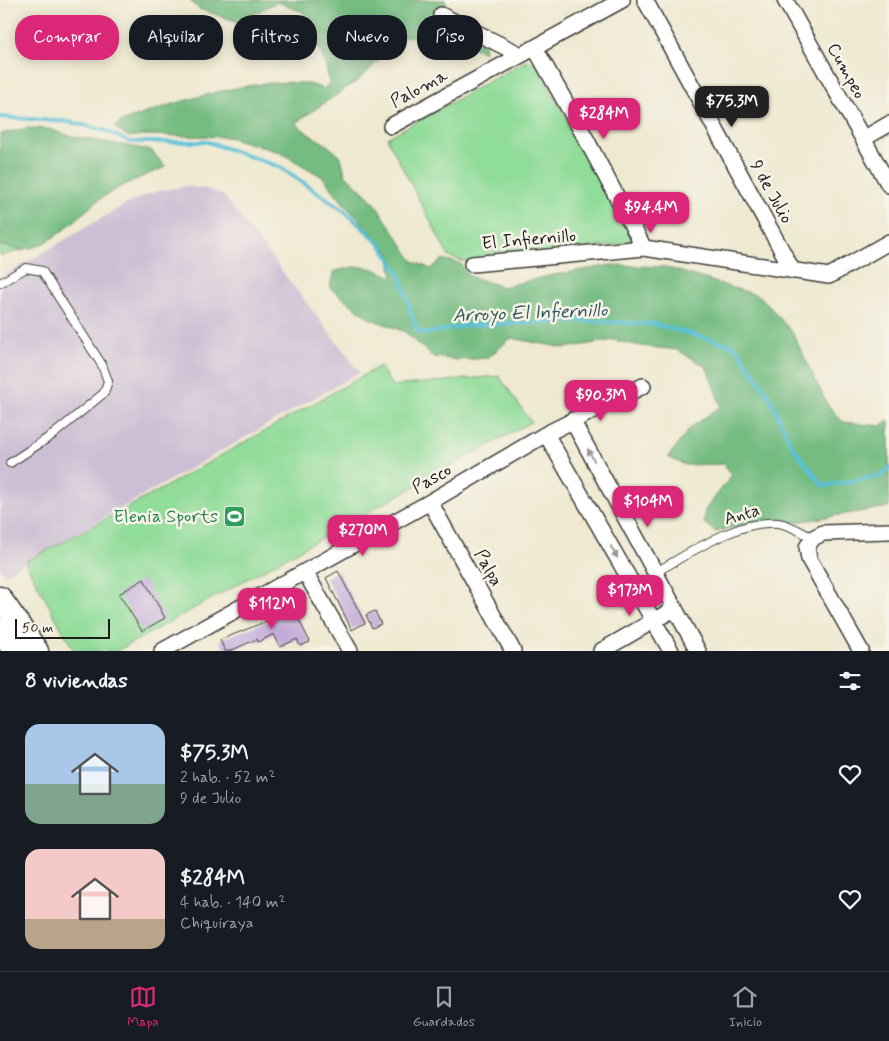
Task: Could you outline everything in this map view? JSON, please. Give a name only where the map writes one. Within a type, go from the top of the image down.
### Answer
[{"type":"main road","points":[[0,598],[37,651]]},
{"type":"main road","points":[[0,630],[14,651]]},
{"type":"street","name":"Paloma","points":[[391,126],[622,0]]},
{"type":"street","name":"9 de Julio","points":[[645,0],[793,271]]},
{"type":"street","name":"Cumpeo","points":[[785,0],[889,186]]},
{"type":"street","points":[[483,33],[528,51],[586,137],[644,248]]},
{"type":"street","points":[[863,139],[889,124]]},
{"type":"street","name":"El Infiernillo","points":[[472,264],[644,248],[829,276],[889,242]]},
{"type":"street","name":"Pasco","points":[[162,651],[186,645],[305,572],[546,434],[643,386]]},
{"type":"street","points":[[572,420],[698,651]]},
{"type":"street","points":[[546,434],[671,651]]},
{"type":"street","name":"Palpa","points":[[430,502],[513,651]]},
{"type":"street","points":[[861,651],[809,558],[807,547],[813,538],[823,533],[889,531]]},
{"type":"street","points":[[305,572],[350,651]]},
{"type":"street","points":[[602,651],[674,609]]},
{"type":"lane","points":[[0,283],[26,268],[42,270],[102,365],[108,381],[104,393],[54,434],[10,463]]},
{"type":"lane","name":"Anta","points":[[654,572],[729,532],[763,522],[780,523],[813,538]]},
{"type":"shaded area","points":[[187,186],[210,190],[224,196],[360,372],[5,574],[0,568],[0,278],[124,205],[154,192]]},
{"type":"green space","points":[[189,0],[445,0],[450,15],[417,15],[417,36],[407,37],[407,15],[327,15],[327,60],[379,60],[361,78],[295,123],[310,135],[326,144],[341,157],[345,174],[374,202],[413,261],[431,269],[443,259],[461,264],[469,276],[503,287],[548,276],[611,265],[665,267],[760,296],[792,332],[827,404],[843,422],[880,426],[889,420],[889,507],[791,523],[751,523],[716,532],[704,523],[705,510],[732,475],[724,464],[685,465],[668,457],[691,427],[721,406],[706,366],[677,350],[641,346],[613,340],[565,348],[511,338],[488,358],[458,360],[433,357],[405,332],[369,318],[330,288],[333,272],[364,267],[378,270],[393,278],[389,252],[344,204],[323,177],[279,152],[228,137],[143,135],[129,137],[115,128],[119,123],[139,115],[222,91],[279,82],[304,83],[324,89],[330,82],[317,43],[317,15],[304,15],[303,12],[277,2],[253,15],[233,15],[233,20],[223,17],[223,15],[199,9]]},
{"type":"green space","points":[[526,61],[536,63],[632,235],[633,243],[466,262],[449,257],[387,138]]},
{"type":"green space","points":[[28,128],[49,129],[71,136],[151,150],[166,167],[116,189],[92,205],[64,230],[44,243],[23,249],[0,245],[0,134]]},
{"type":"green space","points":[[0,245],[24,250],[0,256]]},
{"type":"green space","name":"Elenia Sports","points":[[380,366],[392,386],[499,376],[531,422],[117,651],[74,651],[25,562],[149,496]]},
{"type":"building","points":[[338,571],[365,623],[352,630],[326,578]]},
{"type":"building","points":[[144,579],[165,618],[142,631],[119,594]]},
{"type":"building","points":[[297,603],[303,616],[298,618],[310,642],[300,646],[297,639],[280,647],[274,634],[258,642],[257,639],[230,651],[225,651],[220,640],[272,619],[270,616]]},
{"type":"building","points":[[375,611],[381,624],[372,628],[366,615]]},
{"type":"waterway","name":"Arroyo El Infiernillo","points":[[0,117],[70,122],[104,130],[130,142],[208,142],[280,167],[346,212],[381,245],[400,275],[416,329],[424,334],[469,325],[581,321],[654,324],[735,346],[768,394],[792,446],[823,486],[881,476],[889,468]]},
{"type":"place","name":"Elenia Sports","points":[[234,517]]}]
